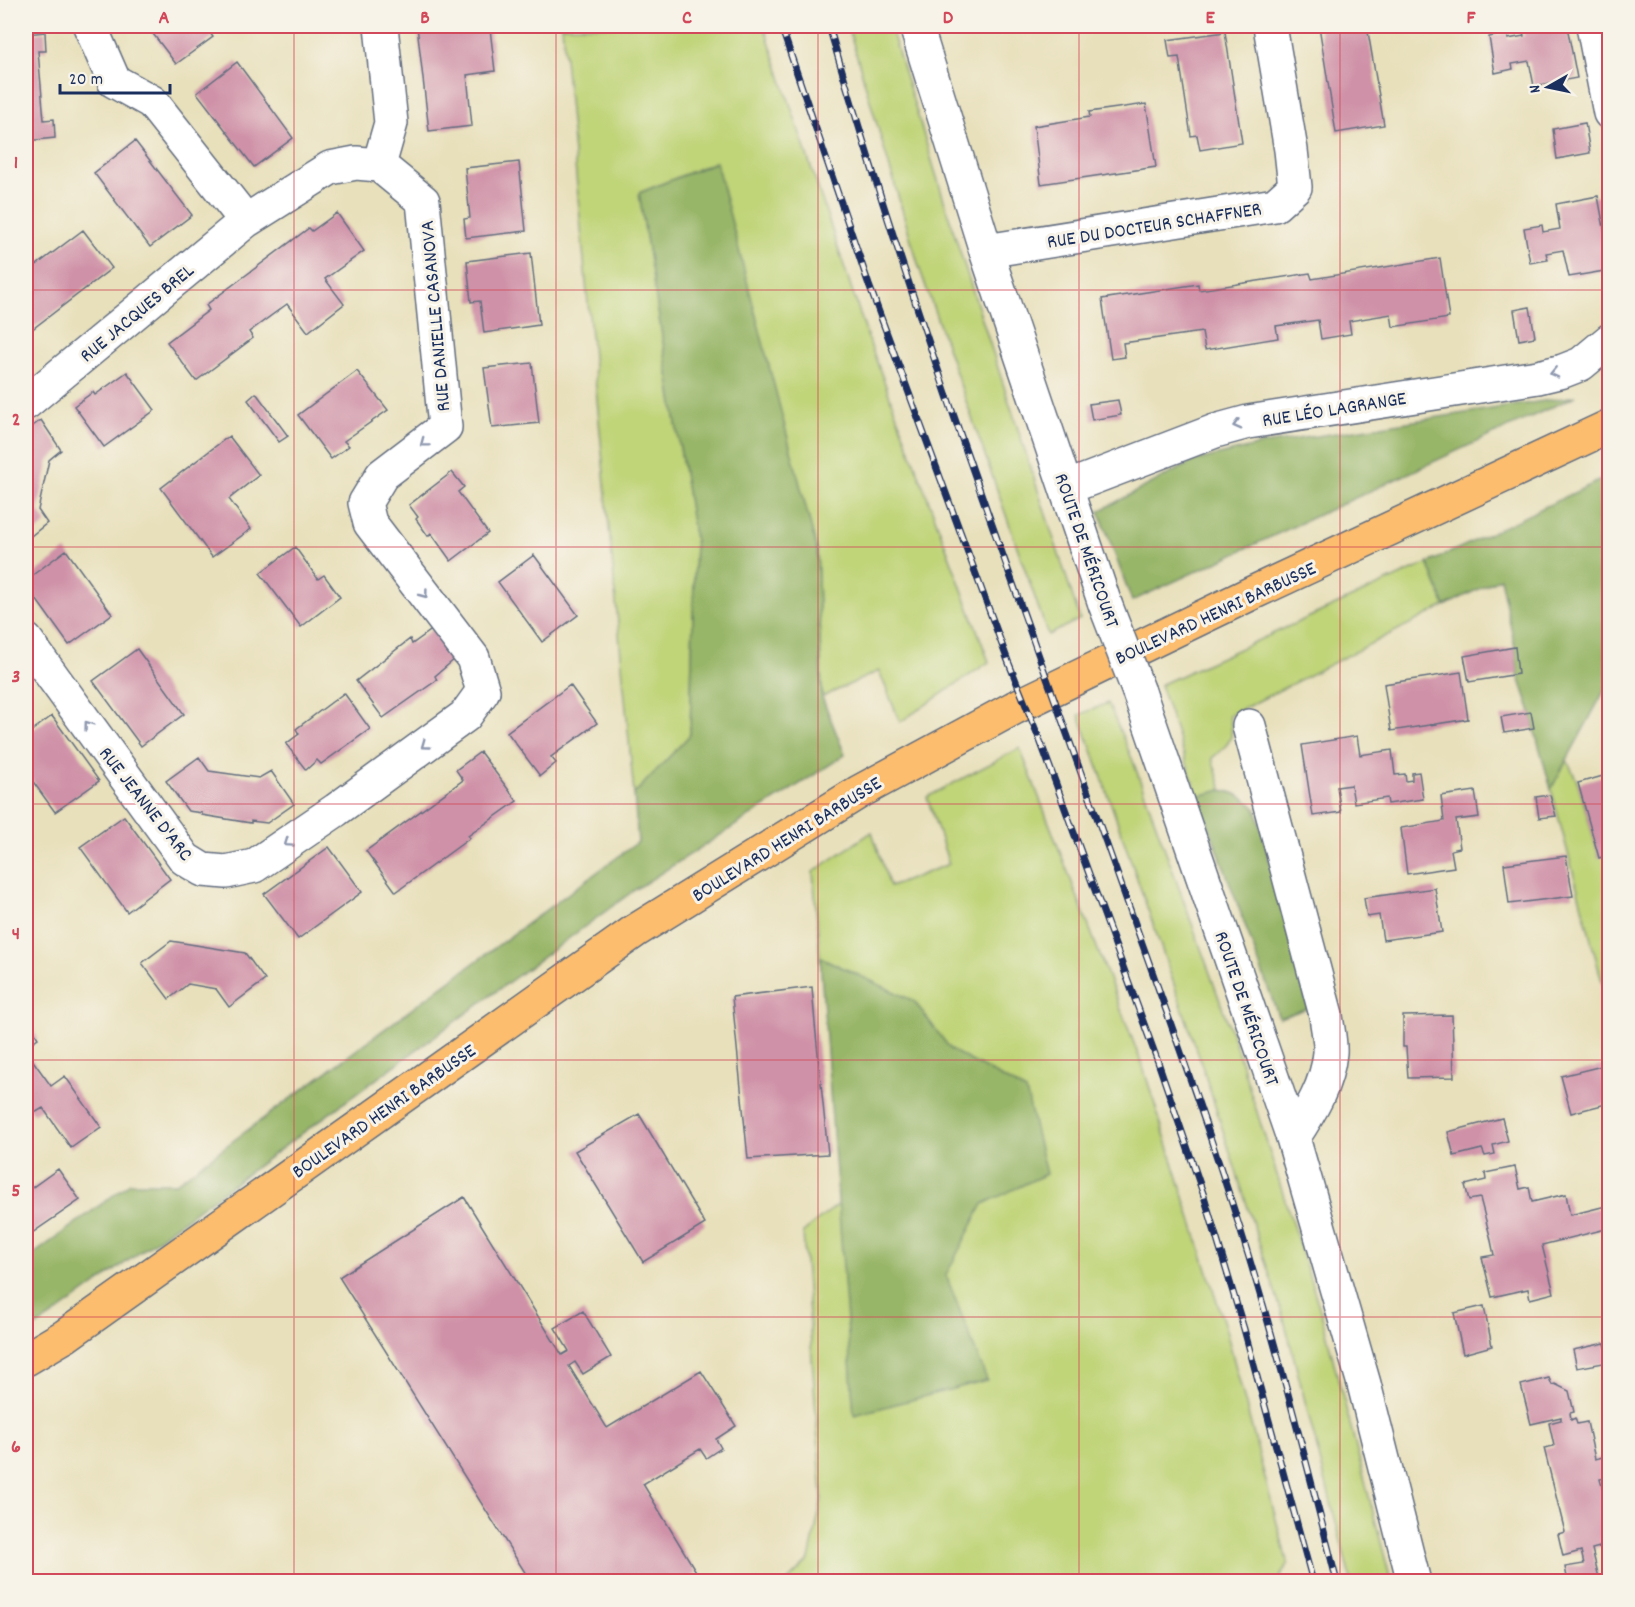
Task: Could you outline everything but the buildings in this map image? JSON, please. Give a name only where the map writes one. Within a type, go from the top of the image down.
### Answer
[{"type":"main road","name":"BOULEVARD HENRI BARBUSSE","points":[[26,1359],[65,1336],[635,931],[859,792],[1024,703],[1250,594],[1610,426]]},
{"type":"street","points":[[90,26],[114,81],[152,102],[246,221]]},
{"type":"street","points":[[379,165],[391,123],[381,26]]},
{"type":"street","name":"ROUTE DE MÉRICOURT","points":[[916,26],[986,251],[1066,488],[1293,1138],[1364,1384],[1414,1581]]},
{"type":"street","name":"RUE DU DOCTEUR SCHAFFNER","points":[[986,251],[1275,205],[1295,187],[1270,26]]},
{"type":"street","points":[[1593,26],[1610,113]]},
{"type":"street","name":"RUE JACQUES BREL","points":[[26,403],[246,221],[330,168],[356,163],[379,165]]},
{"type":"street","name":"RUE DANIELLE CASANOVA","points":[[336,810],[465,716],[483,691],[473,658],[370,523],[365,503],[382,475],[445,427],[423,201],[379,165]]},
{"type":"street","name":"RUE LÉO LAGRANGE","points":[[1066,488],[1215,430],[1248,422],[1547,375],[1581,364],[1607,343]]},
{"type":"street","name":"RUE JEANNE D'ARC","points":[[26,640],[185,859],[203,870],[226,872],[254,866],[336,810]]},
{"type":"street","points":[[1249,726],[1326,1015],[1330,1052],[1325,1078],[1313,1108],[1293,1138]]},
{"type":"green space","points":[[562,26],[764,26],[869,341],[989,662],[900,722],[879,671],[822,697],[817,550],[715,162],[639,193],[695,541],[690,735],[634,794]]},
{"type":"green space","points":[[848,26],[890,26],[961,255],[1080,619],[1048,635],[919,267]]},
{"type":"green space","points":[[716,162],[817,550],[822,697],[845,755],[636,889],[54,1315],[26,1333],[26,1260],[130,1183],[176,1183],[638,842],[634,794],[690,735],[695,541],[639,193]]},
{"type":"green space","points":[[1576,396],[1132,601],[1099,511],[1194,461],[1265,444]]},
{"type":"green space","points":[[1609,476],[1609,682],[1551,789],[1531,712],[1518,674],[1515,647],[1500,578],[1445,606],[1428,563]]},
{"type":"green space","points":[[1428,563],[1445,606],[1229,716],[1232,730],[1230,740],[1212,758],[1222,790],[1198,796],[1160,685]]},
{"type":"green space","points":[[1108,703],[1133,761],[1233,1037],[1321,1313],[1391,1581],[1351,1581],[1285,1323],[1198,1053],[1079,715]]},
{"type":"green space","points":[[1020,748],[1143,1067],[1226,1330],[1288,1565],[1276,1582],[787,1582],[809,1560],[822,1498],[803,1232],[839,1204],[986,1380],[945,1275],[983,1204],[1026,1091],[951,1050],[914,1001],[820,957],[813,872],[872,832],[890,887],[949,864],[927,797]]},
{"type":"green space","points":[[1567,760],[1578,783],[1599,857],[1609,855],[1609,1008],[1551,789]]},
{"type":"green space","points":[[1222,790],[1241,796],[1256,809],[1308,1008],[1279,1018],[1198,796]]},
{"type":"green space","points":[[820,957],[914,1001],[951,1050],[1026,1091],[1046,1174],[983,1204],[946,1275],[987,1380],[854,1415]]},
{"type":"railway","points":[[781,26],[869,285],[1008,661],[1041,743],[1158,1062],[1204,1196],[1244,1329],[1313,1582]]},
{"type":"railway","points":[[829,26],[932,352],[1007,568],[1176,1037],[1242,1234],[1271,1333],[1337,1582]]}]
